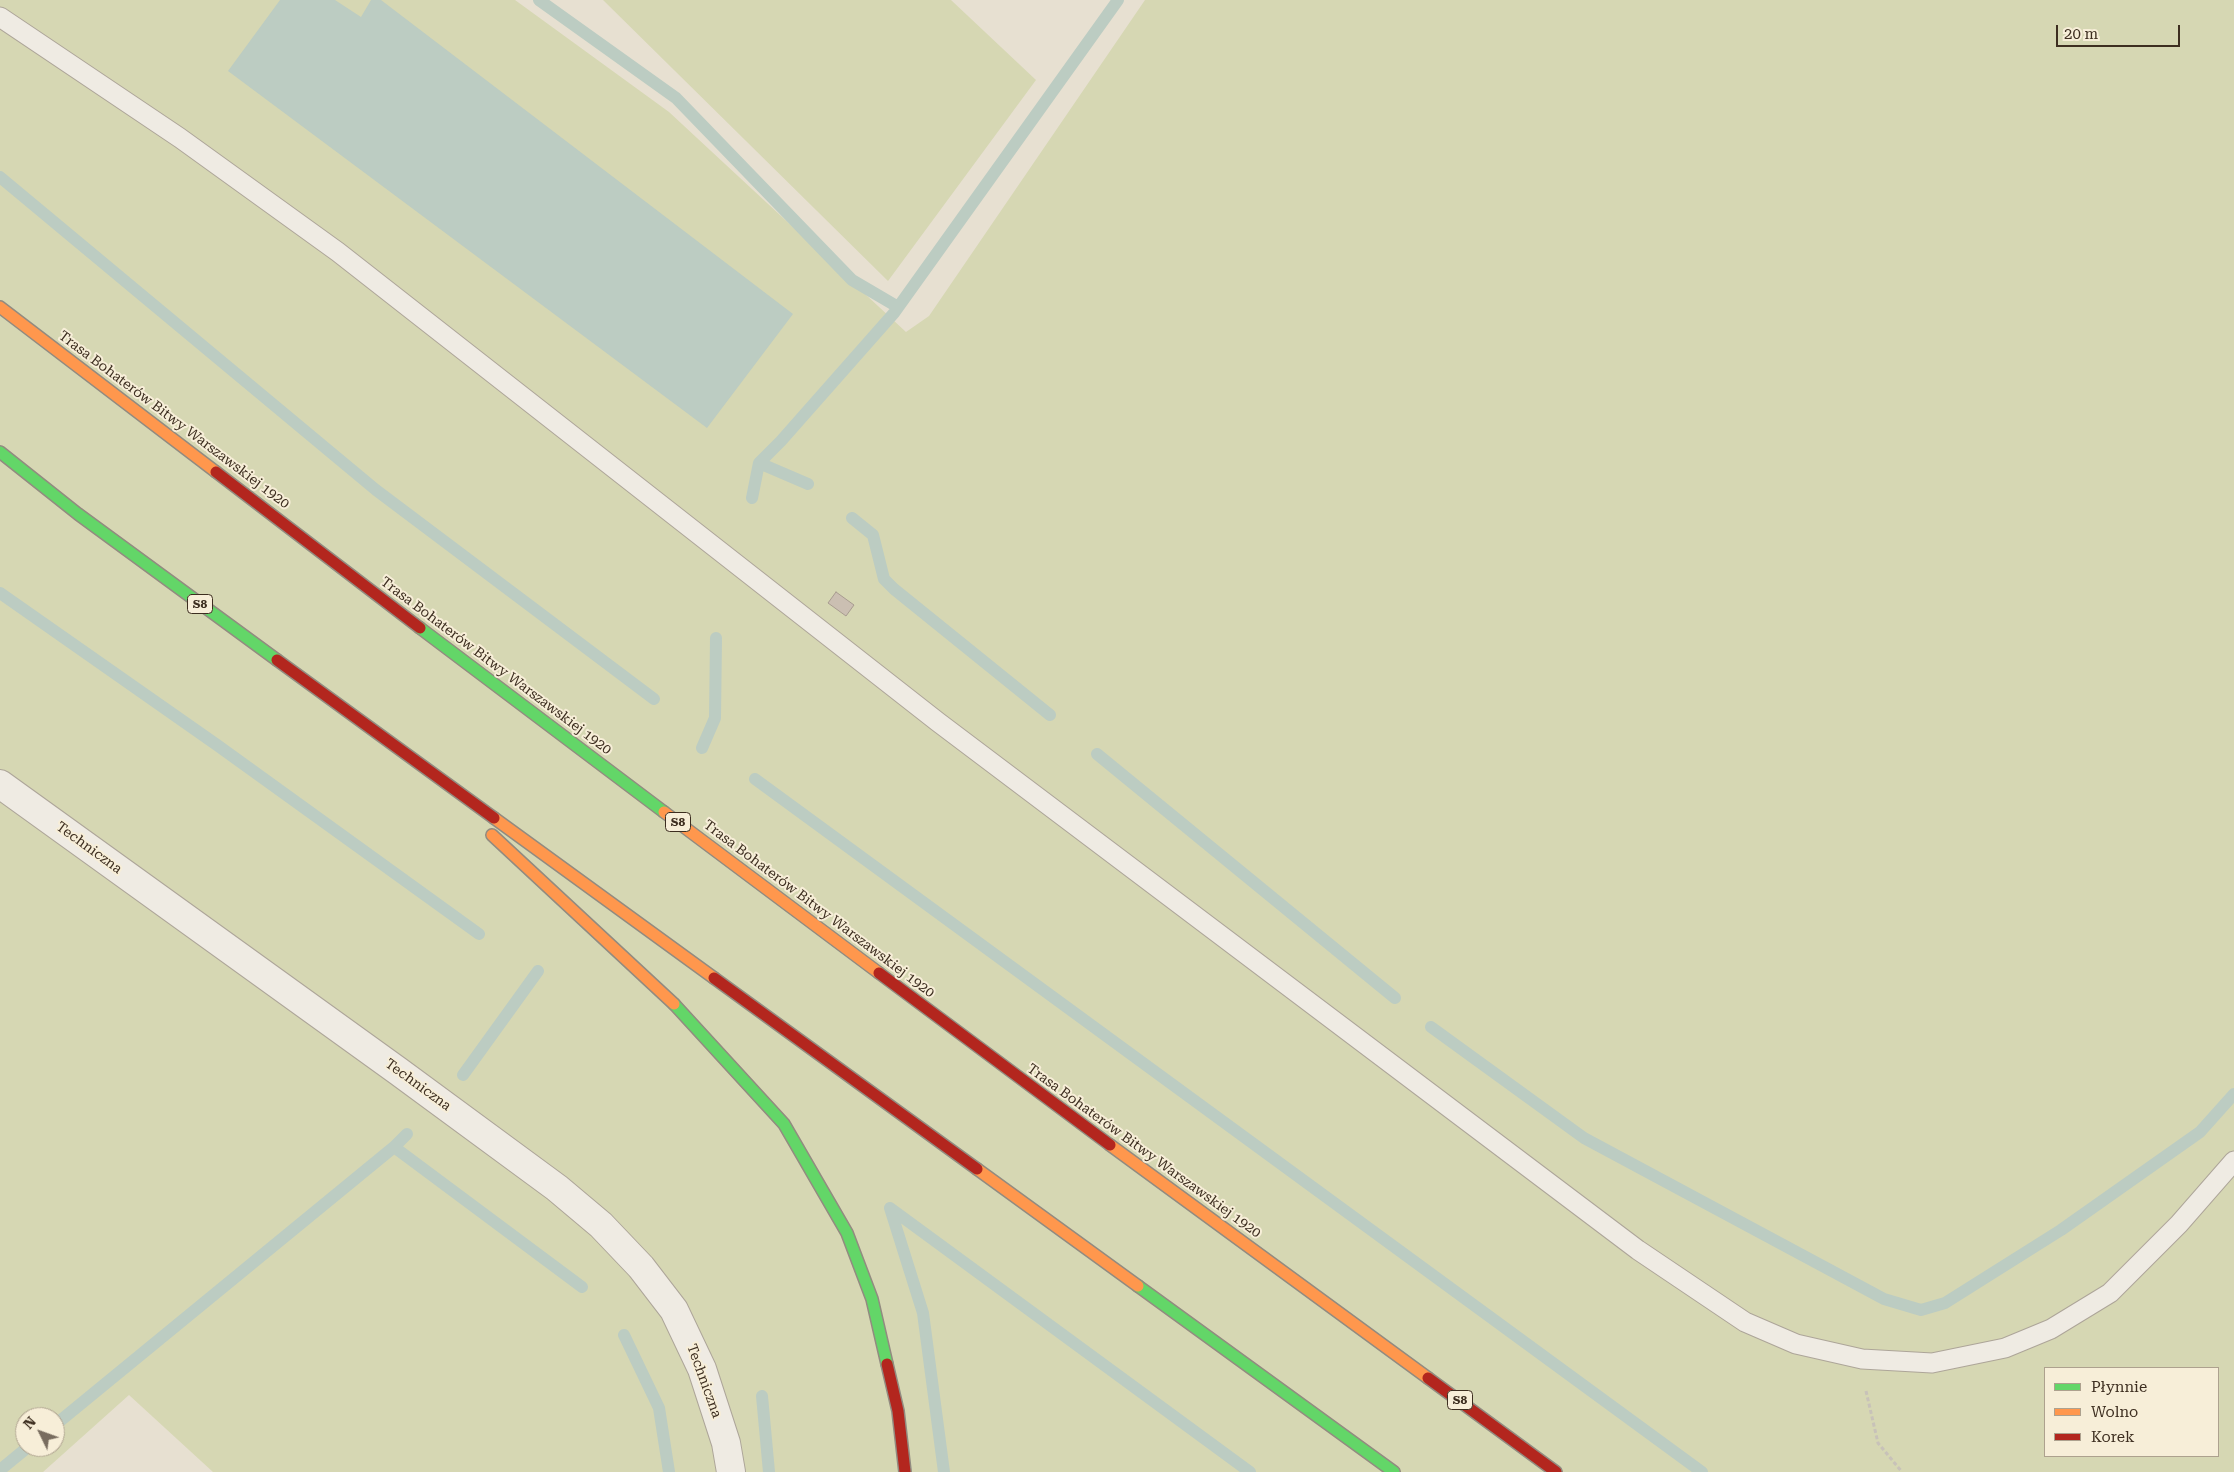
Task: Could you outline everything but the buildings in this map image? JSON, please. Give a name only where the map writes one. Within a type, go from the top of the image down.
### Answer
[{"type":"highway","name":"Trasa Bohaterów Bitwy Warszawskiej 1920","points":[[0,307],[470,666],[994,1060],[1556,1472]]},
{"type":"highway","name":"S8","points":[[0,452],[78,514],[403,752],[1394,1472]]},
{"type":"highway","points":[[403,752],[688,1017],[784,1124],[847,1234],[872,1299],[898,1411],[905,1472]]},
{"type":"street","name":"Techniczna","points":[[0,784],[398,1071],[557,1188],[601,1225],[641,1267],[674,1310],[702,1369],[726,1443],[731,1472]]},
{"type":"lane","points":[[0,17],[180,138],[338,252],[938,722],[1638,1250],[1745,1322],[1796,1344],[1862,1359],[1932,1363],[2005,1348],[2051,1329],[2110,1293],[2179,1224],[2234,1161]]},
{"type":"path","points":[[1862,1359],[1868,1407],[1878,1443],[1902,1472]]},
{"type":"green space","points":[[0,0],[515,0],[669,112],[906,332],[929,316],[1145,0],[2234,0],[2234,1472],[213,1472],[129,1395],[65,1452],[65,1407],[15,1407],[15,1457],[60,1457],[43,1472],[0,1472]]},
{"type":"green space","points":[[603,0],[951,0],[1036,80],[888,281]]},
{"type":"shaded area","points":[[280,0],[335,0],[361,17],[371,0],[381,0],[793,314],[707,428],[228,71]]},
{"type":"waterway","points":[[539,0],[676,98],[852,280],[898,307]]},
{"type":"waterway","points":[[752,498],[759,463],[781,441],[894,313],[1118,0]]},
{"type":"waterway","points":[[0,177],[376,490],[654,699]]},
{"type":"waterway","points":[[759,463],[808,484]]},
{"type":"waterway","points":[[852,518],[873,535],[884,579],[894,589],[1050,715]]},
{"type":"waterway","points":[[0,593],[217,745],[479,934]]},
{"type":"waterway","points":[[702,748],[715,718],[716,638]]},
{"type":"waterway","points":[[1097,754],[1395,998]]},
{"type":"waterway","points":[[755,779],[1702,1472]]},
{"type":"waterway","points":[[463,1075],[538,971]]},
{"type":"waterway","points":[[1431,1027],[1584,1138],[1884,1299],[1921,1310],[1945,1303],[2061,1230],[2200,1132],[2234,1094]]},
{"type":"waterway","points":[[65,1417],[394,1147],[407,1134]]},
{"type":"waterway","points":[[394,1147],[582,1287]]},
{"type":"waterway","points":[[944,1472],[923,1313],[890,1208],[1250,1472]]},
{"type":"waterway","points":[[624,1335],[659,1408],[669,1472]]},
{"type":"waterway","points":[[762,1396],[769,1472]]},
{"type":"waterway","points":[[0,1470],[16,1457]]},
{"type":"traffic: fast","points":[[0,452],[78,514],[277,660]]},
{"type":"traffic: fast","points":[[420,628],[664,812]]},
{"type":"traffic: fast","points":[[674,1004],[784,1124],[847,1233],[872,1299],[887,1364]]},
{"type":"traffic: fast","points":[[1138,1286],[1394,1472]]},
{"type":"traffic: slow","points":[[0,307],[216,472]]},
{"type":"traffic: slow","points":[[664,812],[879,973]]},
{"type":"traffic: slow","points":[[494,818],[714,978]]},
{"type":"traffic: slow","points":[[492,835],[674,1004]]},
{"type":"traffic: slow","points":[[1110,1145],[1428,1378]]},
{"type":"traffic: slow","points":[[977,1169],[1138,1286]]},
{"type":"traffic: jam","points":[[216,472],[420,628]]},
{"type":"traffic: jam","points":[[277,660],[494,818]]},
{"type":"traffic: jam","points":[[879,973],[1110,1145]]},
{"type":"traffic: jam","points":[[714,978],[977,1169]]},
{"type":"traffic: jam","points":[[887,1364],[898,1411],[905,1472]]},
{"type":"traffic: jam","points":[[1428,1378],[1556,1472]]}]
